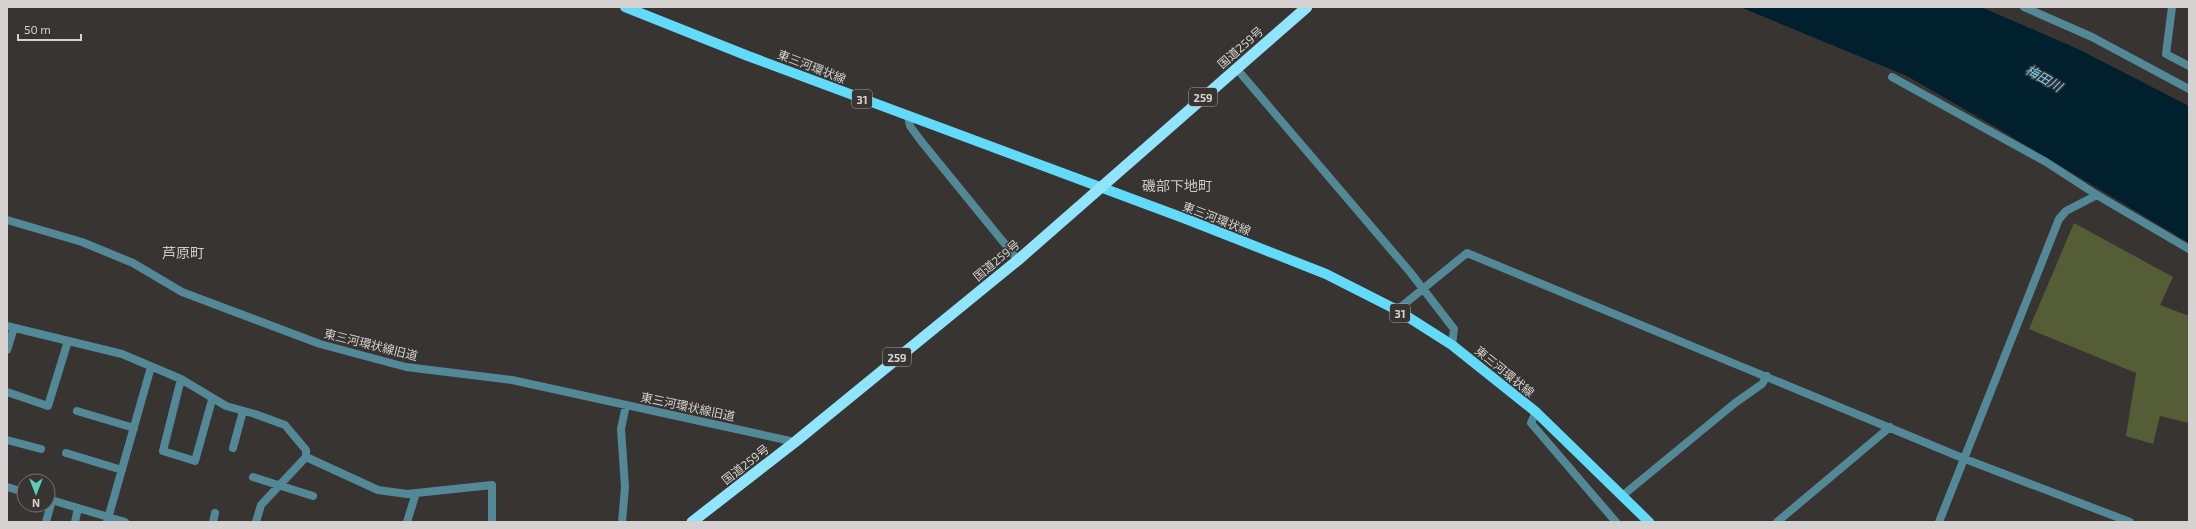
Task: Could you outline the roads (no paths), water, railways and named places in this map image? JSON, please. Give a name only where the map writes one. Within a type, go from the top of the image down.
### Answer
[{"type":"highway","name":"国道259号","points":[[692,522],[794,442],[1018,260],[1307,7]]},
{"type":"main road","name":"東三河環状線","points":[[625,7],[908,116],[1186,219],[1326,274],[1397,310],[1452,345],[1536,412],[1649,522]]},
{"type":"street","points":[[2024,7],[2092,37],[2189,88]]},
{"type":"street","points":[[2172,7],[2166,54],[2189,66]]},
{"type":"street","points":[[1236,68],[1410,272],[1454,329],[1452,345]]},
{"type":"street","points":[[1892,77],[2046,162],[2097,195],[2189,249]]},
{"type":"street","points":[[908,116],[910,126],[921,141],[1018,260]]},
{"type":"street","points":[[1939,522],[2059,219],[2066,211],[2097,195]]},
{"type":"street","name":"東三河環状線旧道","points":[[7,220],[82,242],[132,262],[182,292],[320,344],[406,367],[512,380],[794,442]]},
{"type":"street","points":[[1397,310],[1467,253],[1965,459],[2130,522]]},
{"type":"street","points":[[7,350],[10,327],[122,354],[181,379],[212,400],[285,426],[306,450],[306,457],[261,505],[256,522]]},
{"type":"street","points":[[7,392],[48,406],[68,341]]},
{"type":"street","points":[[107,520],[152,367]]},
{"type":"street","points":[[1622,496],[1735,403],[1762,384],[1767,376]]},
{"type":"street","points":[[181,379],[163,451],[195,461],[212,400]]},
{"type":"street","points":[[622,522],[625,486],[621,429],[626,404]]},
{"type":"street","points":[[77,411],[134,428]]},
{"type":"street","points":[[233,448],[243,411]]},
{"type":"street","points":[[1536,412],[1531,423],[1616,522]]},
{"type":"street","points":[[1778,522],[1890,427]]},
{"type":"street","points":[[7,440],[41,449]]},
{"type":"street","points":[[66,453],[122,470]]},
{"type":"street","points":[[306,457],[378,490],[407,494],[492,485],[492,522]]},
{"type":"street","points":[[253,477],[313,496]]},
{"type":"street","points":[[408,522],[416,493]]},
{"type":"street","points":[[56,502],[78,508],[107,520],[125,522]]},
{"type":"street","points":[[75,522],[78,508]]},
{"type":"street","points":[[213,522],[216,513]]},
{"type":"water","name":"梅田川","points":[[1740,7],[1981,7],[2078,49],[2189,106],[2189,243],[1907,76]]},
{"type":"district","name":"磯部下地町","points":[[1177,185]]},
{"type":"district","name":"芦原町","points":[[183,252]]}]
